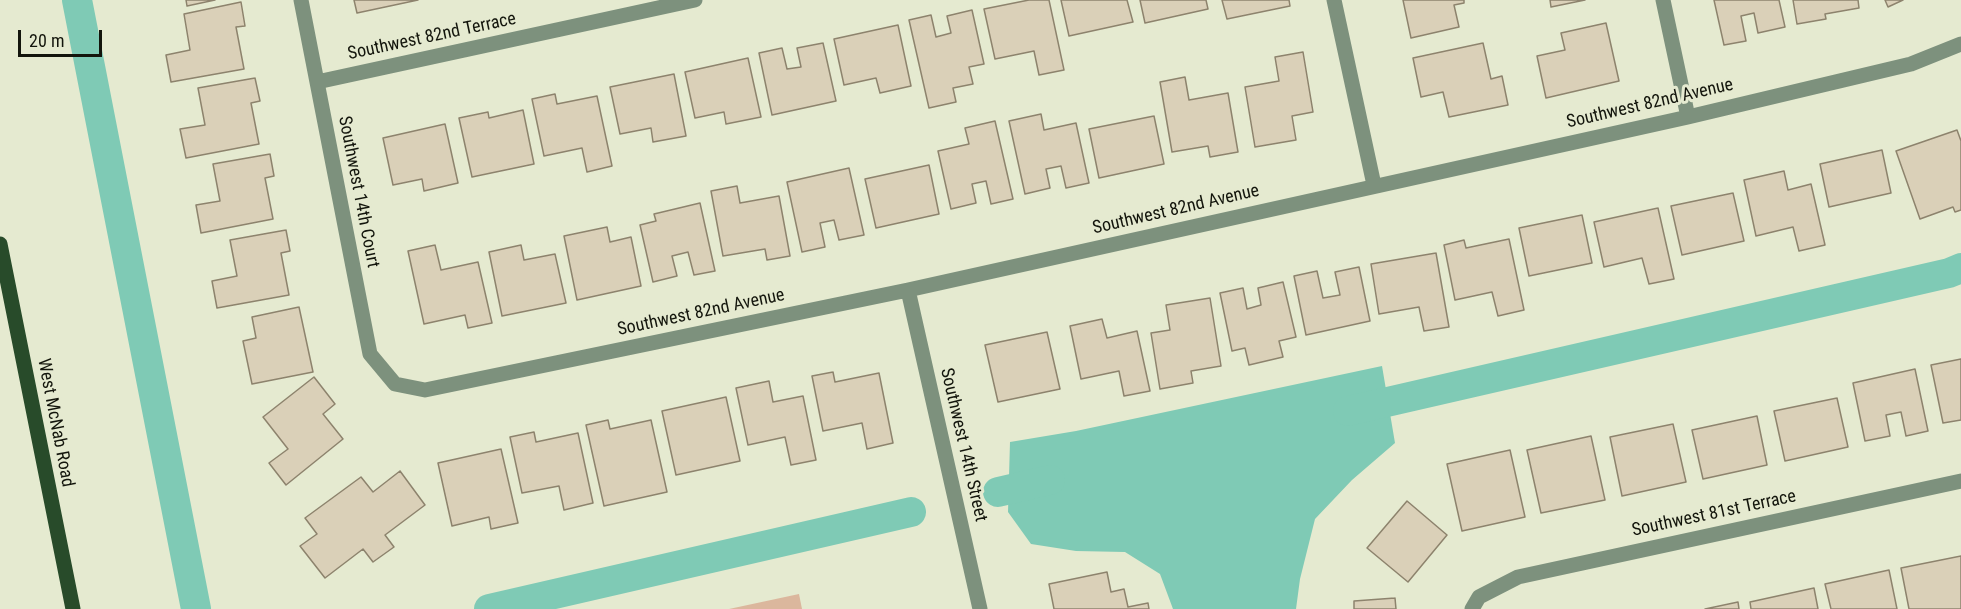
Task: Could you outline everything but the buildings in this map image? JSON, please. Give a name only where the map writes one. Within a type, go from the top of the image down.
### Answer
[{"type":"main road","name":"West McNab Road","points":[[0,244],[73,609]]},
{"type":"street","name":"Southwest 14th Court","points":[[301,0],[370,354],[395,384]]},
{"type":"street","name":"Southwest 82nd Terrace","points":[[317,82],[695,0]]},
{"type":"street","points":[[1334,0],[1374,185]]},
{"type":"street","points":[[1663,0],[1688,117]]},
{"type":"street","name":"Southwest 82nd Avenue","points":[[395,384],[425,390],[908,290],[1688,117],[1911,64],[1961,44]]},
{"type":"street","name":"Southwest 14th Street","points":[[908,290],[980,609]]},
{"type":"street","name":"Southwest 81st Terrace","points":[[1475,603],[1518,577],[1961,481]]},
{"type":"shaded area","points":[[799,594],[802,609],[729,609]]},
{"type":"water","points":[[1382,366],[1395,443],[1352,480],[1315,519],[1300,579],[1296,609],[1173,609],[1160,574],[1125,552],[1076,551],[1031,544],[1008,512],[1010,442],[1076,431]]},
{"type":"waterway","points":[[77,0],[196,609]]},
{"type":"waterway","points":[[1348,411],[1949,273],[1961,268]]},
{"type":"waterway","points":[[998,492],[1050,480]]},
{"type":"waterway","points":[[489,609],[911,512]]}]
